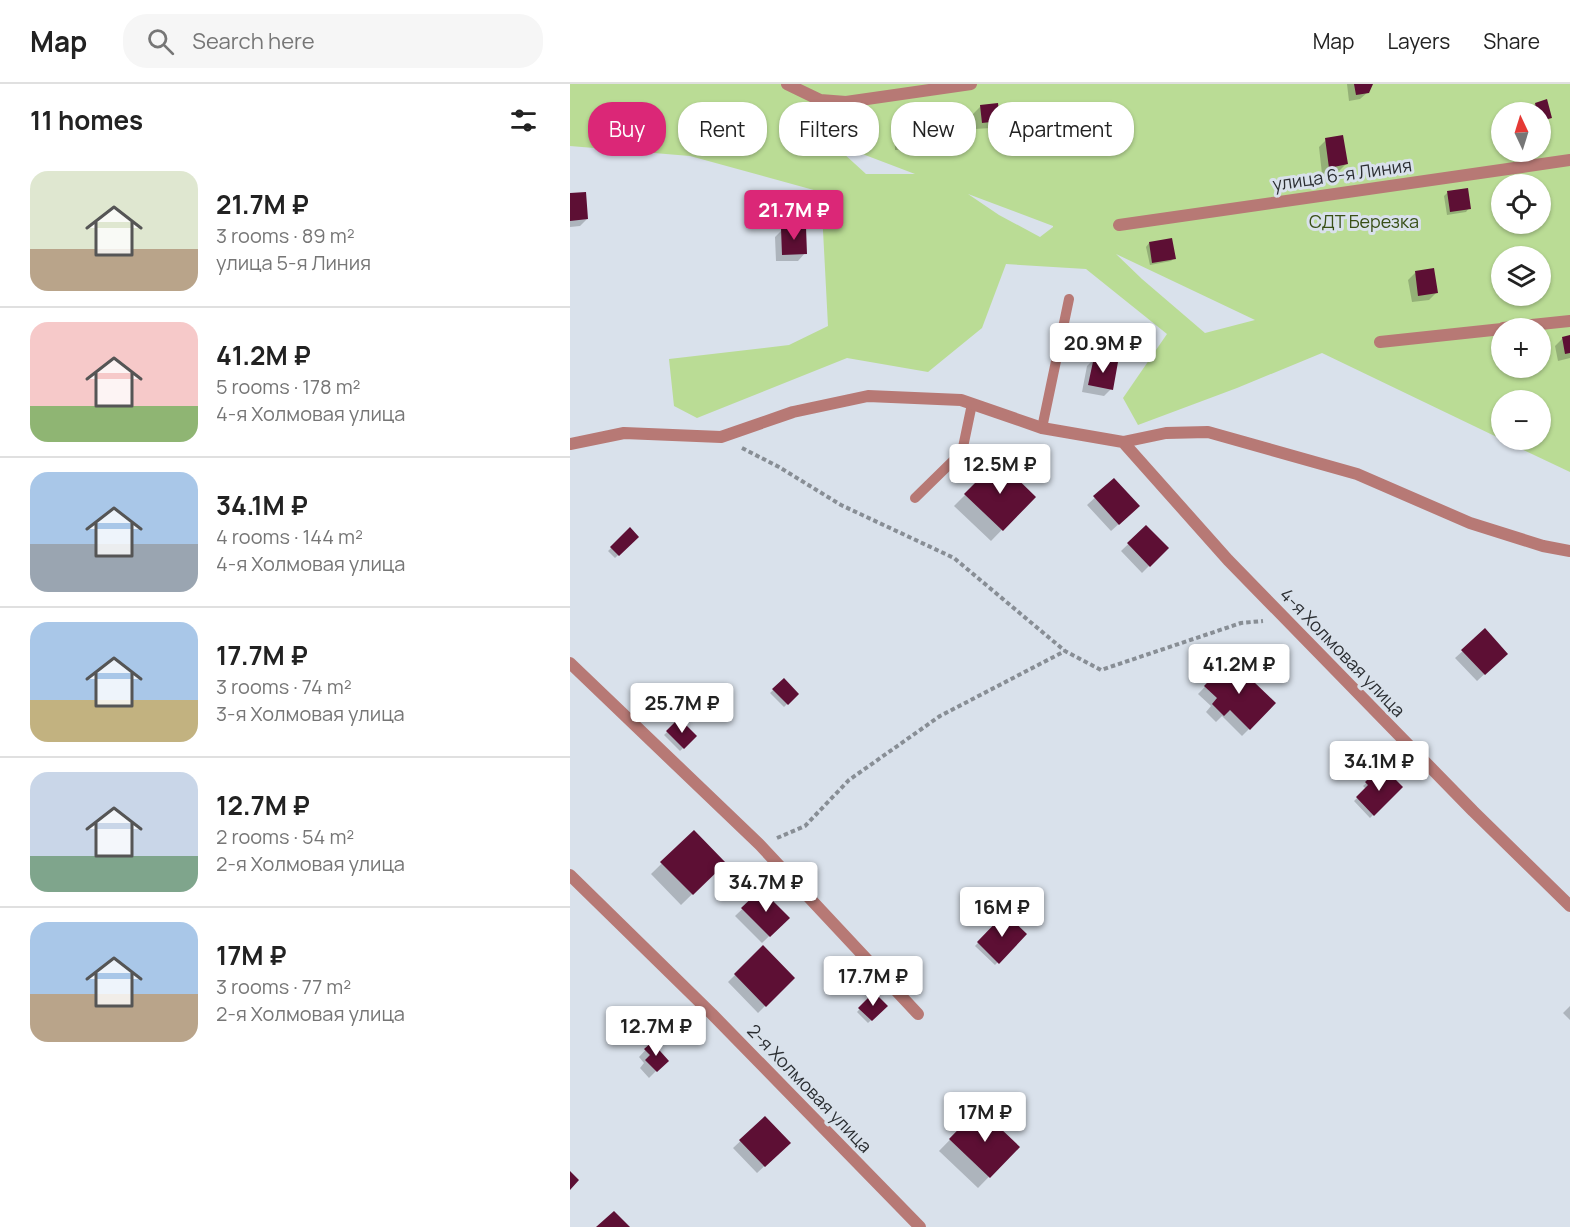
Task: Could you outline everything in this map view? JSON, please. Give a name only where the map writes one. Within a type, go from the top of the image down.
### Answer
[{"type":"street","points":[[787,84],[820,100],[846,102],[971,84]]},
{"type":"street","name":"улица 6-я Линия","points":[[1119,225],[1570,160]]},
{"type":"street","points":[[1551,323],[1570,321]]},
{"type":"street","points":[[1380,342],[1491,330]]},
{"type":"street","points":[[570,444],[624,433],[721,437],[793,412],[868,396],[961,400],[1042,428],[1123,442],[1166,433],[1208,432],[1357,474],[1470,523],[1543,546],[1570,551]]},
{"type":"street","name":"4-я Холмовая улица","points":[[1123,442],[1228,560],[1473,811],[1570,906]]},
{"type":"street","points":[[570,663],[760,845],[918,1014]]},
{"type":"street","name":"2-я Холмовая улица","points":[[570,875],[712,1014],[920,1227]]},
{"type":"lane","points":[[1042,428],[1069,299]]},
{"type":"lane","points":[[915,498],[962,452],[972,404]]},
{"type":"path","points":[[721,437],[779,467],[841,505],[954,558],[1065,651],[1101,670],[1241,623],[1285,618]]},
{"type":"path","points":[[760,845],[805,826],[849,780],[940,716],[1065,651]]},
{"type":"green space","name":"СДТ Березка","points":[[570,84],[1570,84],[1570,472],[1523,450],[1551,450],[1551,390],[1491,390],[1491,434],[1322,353],[1138,425],[1123,398],[1167,334],[1086,269],[1006,264],[982,328],[928,372],[847,358],[697,418],[674,406],[669,359],[789,345],[828,326],[821,192],[690,156],[767,156],[767,102],[678,102],[678,155],[666,154],[666,102],[588,102],[588,148],[570,146]],"holes":[[[968,194],[1053,227],[1040,237],[999,215]],[[1116,254],[1255,320],[1205,333]]]},
{"type":"building","points":[[1354,84],[1373,84],[1369,93],[1356,95]]},
{"type":"building","points":[[988,104],[988,122],[982,123],[980,105]]},
{"type":"building","points":[[1343,135],[1348,164],[1329,168],[1325,138]]},
{"type":"building","points":[[1468,188],[1471,209],[1450,212],[1447,191]]},
{"type":"building","points":[[586,192],[588,219],[570,221],[570,193]]},
{"type":"building","points":[[806,227],[807,254],[782,255],[781,228]]},
{"type":"building","points":[[1172,238],[1176,259],[1152,263],[1149,242]]},
{"type":"building","points":[[1434,268],[1438,293],[1418,296],[1415,271]]},
{"type":"building","points":[[1570,335],[1570,353],[1565,354],[1562,337]]},
{"type":"building","points":[[1094,357],[1118,362],[1113,390],[1088,385]]},
{"type":"building","points":[[998,460],[1036,497],[1003,531],[964,494]]},
{"type":"building","points":[[1114,478],[1140,506],[1119,525],[1093,496]]},
{"type":"building","points":[[1146,525],[1169,548],[1150,567],[1127,543]]},
{"type":"building","points":[[630,527],[639,537],[619,556],[610,547]]},
{"type":"building","points":[[1485,628],[1508,654],[1485,675],[1461,650]]},
{"type":"building","points":[[1230,659],[1276,703],[1250,730],[1230,710],[1224,716],[1212,704],[1217,698],[1204,686]]},
{"type":"building","points":[[784,678],[799,694],[788,705],[772,689]]},
{"type":"building","points":[[679,718],[697,736],[684,749],[666,731]]},
{"type":"building","points":[[1385,769],[1403,787],[1374,816],[1356,797],[1368,785],[1365,782],[1371,776],[1374,780]]},
{"type":"building","points":[[694,830],[726,863],[693,895],[660,862]]},
{"type":"building","points":[[761,889],[790,918],[770,937],[741,908]]},
{"type":"building","points":[[1005,913],[1027,934],[999,964],[977,942]]},
{"type":"building","points":[[763,945],[795,978],[766,1007],[734,974]]},
{"type":"building","points":[[874,992],[888,1006],[872,1021],[858,1008]]},
{"type":"building","points":[[652,1042],[669,1061],[657,1072],[645,1060],[650,1055],[644,1049]]},
{"type":"building","points":[[979,1108],[1020,1147],[990,1178],[949,1139]]},
{"type":"building","points":[[765,1116],[791,1143],[765,1167],[739,1140]]},
{"type":"building","points":[[570,1171],[579,1180],[570,1190]]},
{"type":"building","points":[[614,1211],[630,1227],[596,1227]]}]
